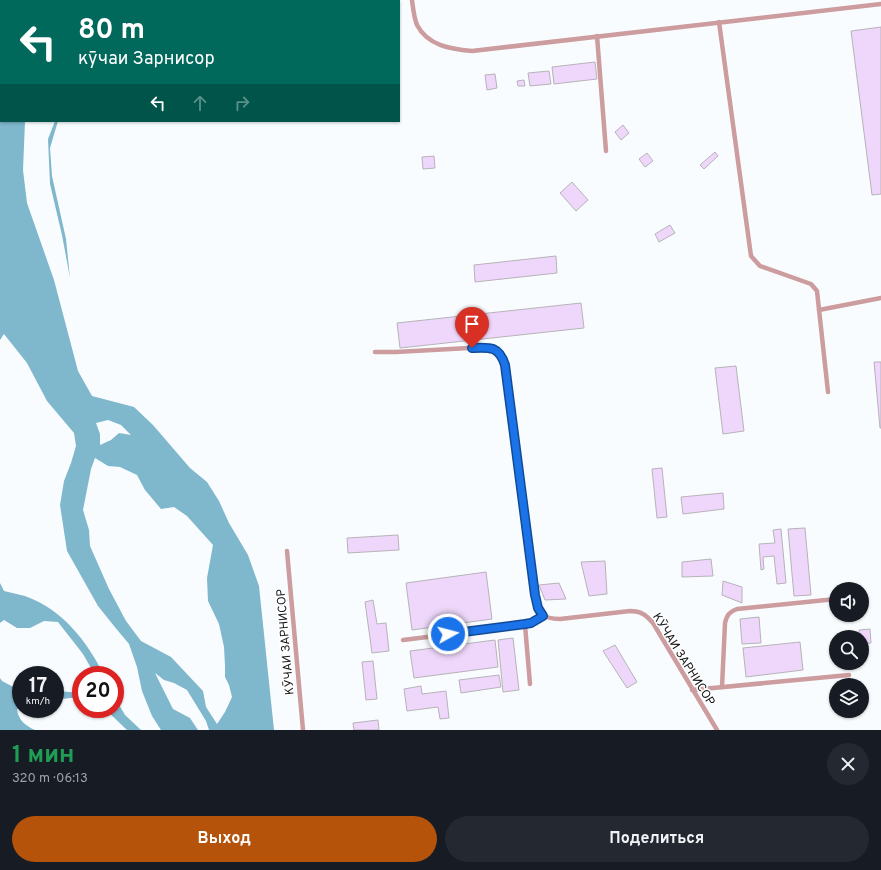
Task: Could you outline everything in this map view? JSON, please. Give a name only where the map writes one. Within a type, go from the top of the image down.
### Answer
[{"type":"lane","points":[[412,0],[417,24],[426,36],[437,44],[452,49],[472,51],[881,4]]},
{"type":"lane","points":[[718,22],[751,256],[760,266],[811,284],[817,291],[828,392]]},
{"type":"lane","points":[[597,36],[606,151]]},
{"type":"lane","points":[[819,310],[881,298]]},
{"type":"lane","points":[[375,352],[487,347],[495,349],[502,355],[509,386],[535,595],[538,608],[543,616],[531,623],[403,640]]},
{"type":"lane","name":"КӮЧАИ ЗАРНИСОР","points":[[287,551],[303,730]]},
{"type":"lane","points":[[722,687],[725,623],[730,612],[737,609],[829,600]]},
{"type":"lane","name":"КӮЧАИ ЗАРНИСОР","points":[[543,616],[550,619],[560,620],[630,611],[638,611],[642,613],[653,623],[717,730]]},
{"type":"lane","points":[[525,624],[530,684]]},
{"type":"lane","points":[[692,690],[849,675]]},
{"type":"water","points":[[0,122],[25,122],[23,170],[27,203],[54,280],[78,371],[92,396],[134,407],[153,425],[190,468],[207,482],[219,501],[229,523],[248,555],[259,586],[274,730],[209,730],[206,721],[187,690],[174,683],[164,680],[155,673],[173,709],[190,718],[198,730],[161,730],[152,716],[142,691],[137,667],[129,644],[98,606],[67,551],[60,505],[64,481],[76,446],[74,433],[47,401],[27,363],[4,334],[0,340]],"holes":[[[108,420],[121,425],[131,435],[119,433],[111,440],[100,445],[100,434],[96,423]],[[95,458],[108,466],[120,467],[137,475],[145,490],[161,509],[174,507],[187,516],[213,545],[207,578],[208,601],[219,624],[224,647],[225,677],[232,697],[217,724],[206,707],[203,691],[171,657],[141,641],[126,621],[109,589],[90,546],[89,530],[83,510],[91,469]]]},
{"type":"water","points":[[55,122],[58,122],[50,148],[52,176],[66,239],[70,278],[50,184],[48,139]]},
{"type":"water","points":[[0,583],[4,591],[25,596],[38,602],[51,609],[62,618],[81,638],[99,666],[90,666],[83,654],[58,622],[44,621],[30,628],[17,628],[4,620],[0,623]]},
{"type":"water","points":[[0,678],[2,681],[12,686],[12,718],[20,718],[29,727],[35,730],[0,730]]},
{"type":"water","points":[[64,692],[72,692],[72,698],[64,699]]},
{"type":"water","points":[[124,713],[141,730],[127,730],[114,718],[124,718]]},
{"type":"building","points":[[881,27],[881,194],[872,195],[851,31]]},
{"type":"building","points":[[595,62],[597,79],[554,84],[552,67]]},
{"type":"building","points":[[549,71],[551,84],[530,86],[528,73]]},
{"type":"building","points":[[495,74],[497,88],[487,90],[485,75]]},
{"type":"building","points":[[524,80],[525,86],[518,86],[517,81]]},
{"type":"building","points":[[623,125],[629,133],[621,140],[615,132]]},
{"type":"building","points":[[715,152],[718,156],[704,169],[700,165]]},
{"type":"building","points":[[647,153],[653,161],[645,167],[639,159]]},
{"type":"building","points":[[434,156],[435,168],[423,169],[422,157]]},
{"type":"building","points":[[572,182],[588,200],[576,211],[560,193]]},
{"type":"building","points":[[670,225],[675,233],[659,242],[655,234]]},
{"type":"building","points":[[556,256],[557,273],[475,282],[474,265]]},
{"type":"building","points":[[581,303],[584,328],[400,348],[397,323]]},
{"type":"building","points":[[874,362],[881,362],[881,428],[880,428]]},
{"type":"building","points":[[736,366],[744,431],[723,434],[715,368]]},
{"type":"building","points":[[662,468],[667,517],[657,518],[652,469]]},
{"type":"building","points":[[723,493],[724,509],[683,514],[681,497]]},
{"type":"building","points":[[805,528],[811,595],[794,596],[788,529]]},
{"type":"building","points":[[781,529],[786,583],[777,584],[774,556],[763,557],[764,569],[761,570],[759,544],[775,543],[773,530]]},
{"type":"building","points":[[398,535],[399,550],[348,553],[347,538]]},
{"type":"building","points":[[711,559],[713,576],[682,577],[682,562]]},
{"type":"building","points":[[605,561],[607,594],[589,596],[581,562]]},
{"type":"building","points":[[486,572],[492,619],[412,630],[406,583]]},
{"type":"building","points":[[723,581],[742,587],[742,603],[722,595]]},
{"type":"building","points":[[559,583],[566,599],[545,600],[539,585]]},
{"type":"building","points":[[373,600],[377,624],[386,623],[389,651],[372,653],[365,602]]},
{"type":"building","points":[[759,617],[761,643],[742,644],[740,619]]},
{"type":"building","points":[[870,629],[871,643],[869,643],[869,630],[859,630]]},
{"type":"building","points":[[513,638],[519,690],[503,692],[498,640]]},
{"type":"building","points":[[495,640],[498,667],[414,678],[410,651]]},
{"type":"building","points":[[800,642],[803,670],[746,677],[743,648]]},
{"type":"building","points":[[615,645],[637,682],[627,688],[603,651]]},
{"type":"building","points":[[373,661],[377,699],[366,700],[362,662]]},
{"type":"building","points":[[499,675],[501,687],[461,693],[459,680]]},
{"type":"building","points":[[421,686],[422,694],[446,691],[449,718],[440,719],[438,707],[407,711],[404,689]]},
{"type":"building","points":[[378,720],[379,730],[354,730],[353,723]]},
{"type":"route","points":[[448,634],[531,623],[543,616],[538,608],[535,595],[509,386],[505,365],[502,355],[495,349],[487,347],[472,348]]}]
